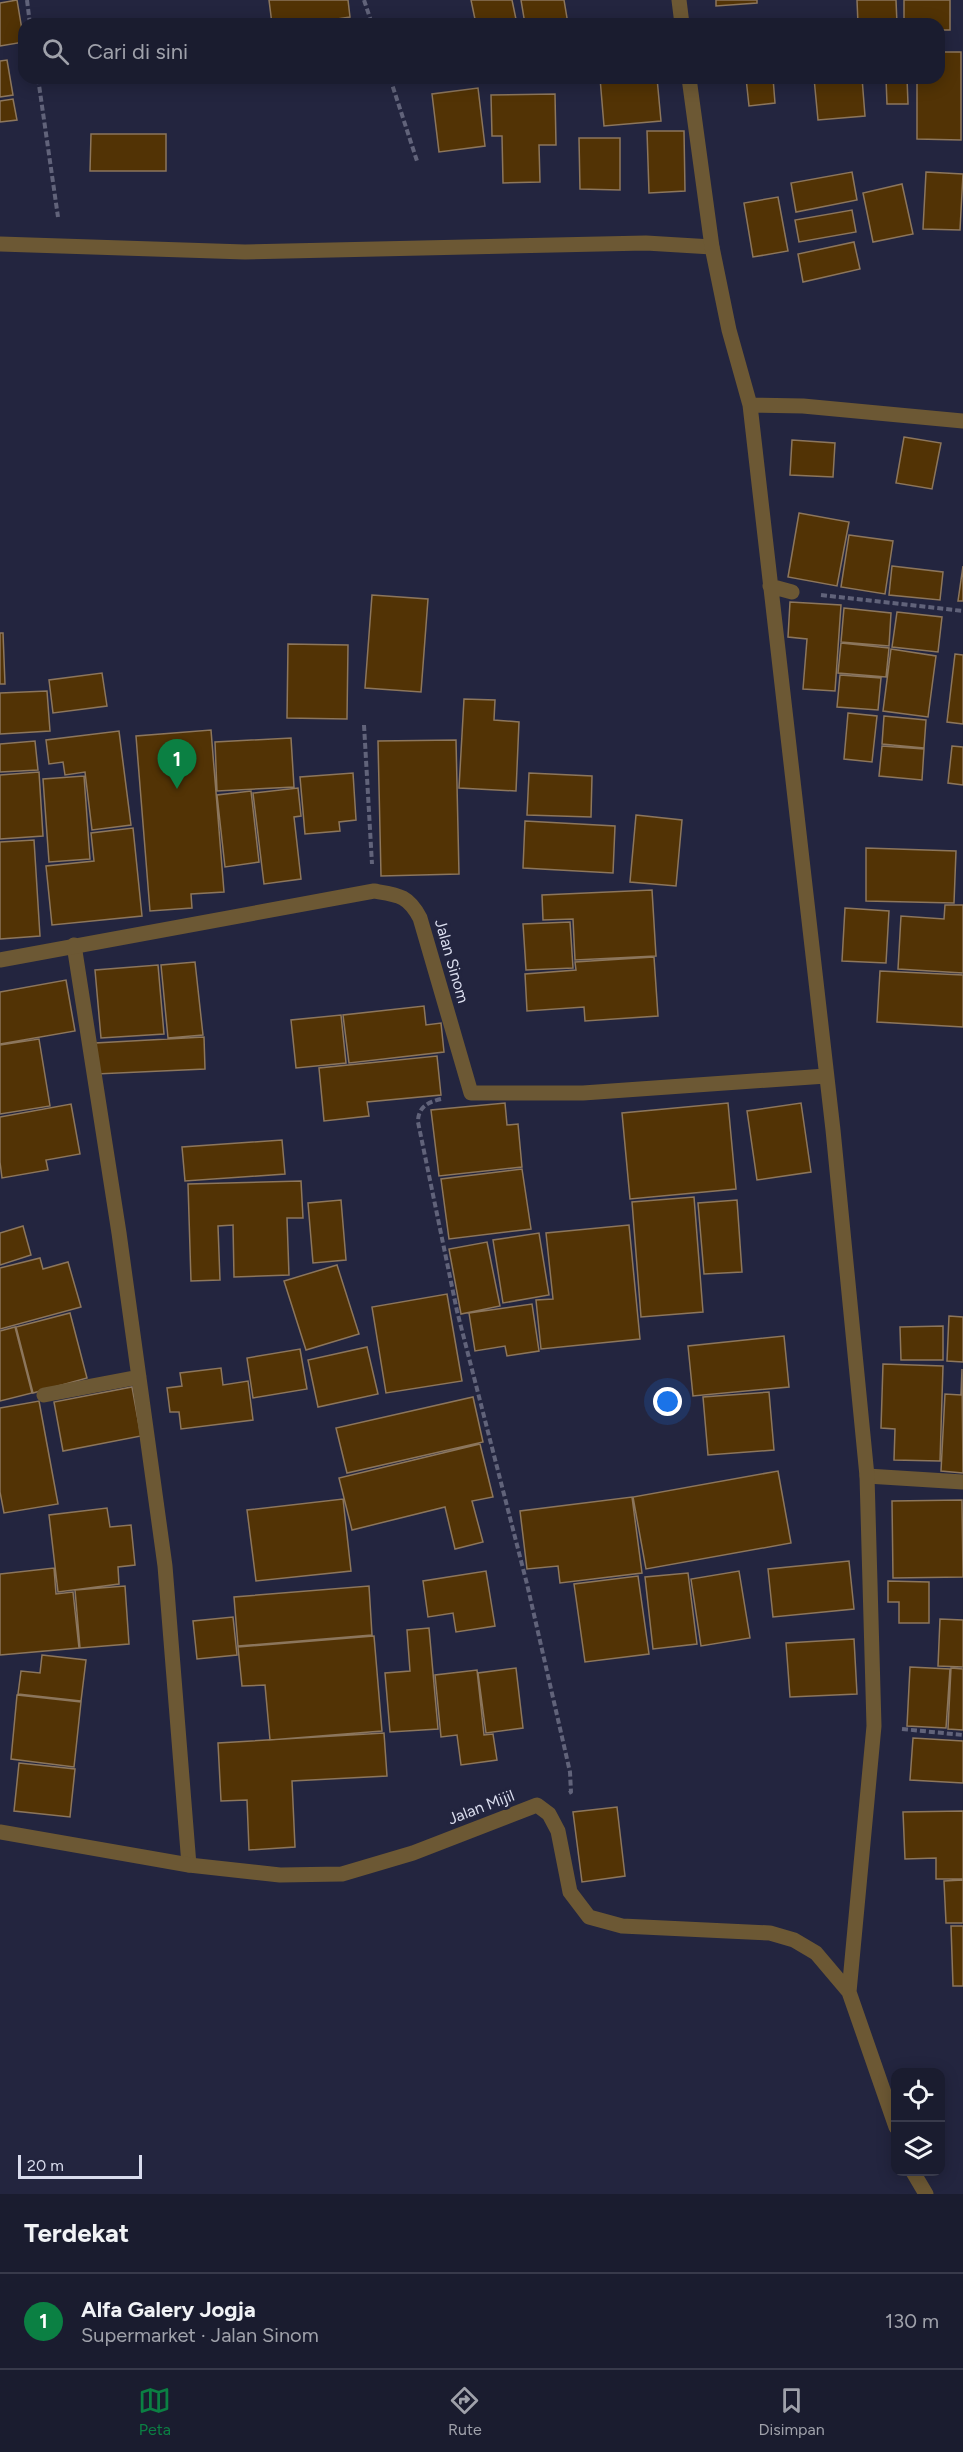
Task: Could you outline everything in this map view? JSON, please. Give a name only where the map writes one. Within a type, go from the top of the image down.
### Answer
[{"type":"street","points":[[679,0],[681,18]]},
{"type":"street","points":[[690,84],[712,247],[729,330],[750,405],[826,1076],[867,1476],[874,1726],[849,1992]]},
{"type":"street","points":[[0,244],[63,248],[245,252],[646,243],[712,247]]},
{"type":"street","points":[[750,405],[803,406],[963,421]]},
{"type":"street","points":[[770,586],[792,592]]},
{"type":"street","name":"Jalan Sinom","points":[[0,960],[374,891],[401,896],[412,902],[420,918],[471,1093]]},
{"type":"street","points":[[74,945],[165,1566],[189,1865]]},
{"type":"street","points":[[471,1093],[583,1093],[826,1076]]},
{"type":"street","points":[[44,1395],[139,1377]]},
{"type":"street","points":[[867,1476],[963,1482]]},
{"type":"street","name":"Jalan Mijil","points":[[0,1832],[189,1865],[280,1875],[342,1874],[412,1853],[537,1805],[549,1814]]},
{"type":"street","points":[[549,1814],[558,1831],[570,1892],[589,1917],[621,1926],[770,1933],[794,1940],[816,1953],[849,1992],[894,2122]]},
{"type":"street","points":[[915,2176],[926,2194]]},
{"type":"path","points":[[27,0],[29,18]]},
{"type":"path","points":[[364,0],[370,18]]},
{"type":"path","points":[[39,84],[63,248]]},
{"type":"path","points":[[392,84],[417,161]]},
{"type":"path","points":[[792,592],[963,610]]},
{"type":"path","points":[[364,725],[374,891]]},
{"type":"path","points":[[471,1093],[431,1101],[420,1110],[418,1122],[460,1320],[527,1584],[570,1772],[571,1792],[549,1814]]},
{"type":"path","points":[[874,1726],[963,1735]]},
{"type":"building","points":[[17,0],[20,18],[18,18],[18,43],[0,46],[0,3]]},
{"type":"building","points":[[269,0],[348,0],[350,17],[271,18]]},
{"type":"building","points":[[471,0],[512,0],[516,18],[475,18]]},
{"type":"building","points":[[521,0],[564,0],[567,18],[524,18]]},
{"type":"building","points":[[716,0],[757,0],[757,3],[716,6]]},
{"type":"building","points":[[857,0],[896,0],[897,18],[858,18]]},
{"type":"building","points":[[904,0],[950,0],[950,30],[945,30],[945,18],[904,18]]},
{"type":"building","points":[[945,52],[961,52],[961,140],[917,139],[917,84],[945,84]]},
{"type":"building","points":[[7,60],[13,95],[0,97],[0,61]]},
{"type":"building","points":[[600,84],[658,84],[661,121],[604,126]]},
{"type":"building","points":[[747,84],[773,84],[775,103],[749,106]]},
{"type":"building","points":[[815,84],[862,84],[865,116],[818,120]]},
{"type":"building","points":[[886,84],[907,84],[908,104],[887,104]]},
{"type":"building","points":[[478,88],[485,146],[439,152],[432,94]]},
{"type":"building","points":[[555,94],[556,145],[539,145],[540,182],[503,183],[502,136],[492,136],[491,95]]},
{"type":"building","points":[[13,99],[17,120],[0,122],[0,101]]},
{"type":"building","points":[[647,131],[684,131],[685,191],[649,193]]},
{"type":"building","points":[[91,134],[166,134],[166,171],[90,171]]},
{"type":"building","points":[[579,138],[620,138],[620,190],[580,189]]},
{"type":"building","points":[[852,172],[857,200],[796,212],[791,183]]},
{"type":"building","points":[[926,172],[963,174],[960,230],[923,229]]},
{"type":"building","points":[[902,184],[913,234],[873,242],[863,193]]},
{"type":"building","points":[[778,197],[788,251],[753,257],[744,203]]},
{"type":"building","points":[[852,210],[856,232],[799,242],[795,220]]},
{"type":"building","points":[[854,242],[860,269],[803,282],[798,254]]},
{"type":"building","points":[[904,437],[941,443],[932,489],[896,483]]},
{"type":"building","points":[[792,440],[835,443],[833,477],[790,475]]},
{"type":"building","points":[[799,513],[849,522],[837,586],[788,577]]},
{"type":"building","points":[[849,535],[893,541],[885,594],[841,587]]},
{"type":"building","points":[[892,566],[943,572],[940,600],[889,595]]},
{"type":"building","points":[[963,566],[963,601],[958,601]]},
{"type":"building","points":[[372,595],[428,599],[421,692],[365,688]]},
{"type":"building","points":[[790,602],[841,605],[835,691],[803,689],[807,639],[788,637]]},
{"type":"building","points":[[844,608],[891,613],[889,646],[841,642]]},
{"type":"building","points":[[897,612],[942,617],[938,652],[892,647]]},
{"type":"building","points":[[0,633],[3,633],[5,684],[0,684]]},
{"type":"building","points":[[841,643],[889,648],[886,677],[838,673]]},
{"type":"building","points":[[288,644],[348,645],[347,719],[287,718]]},
{"type":"building","points":[[891,649],[936,656],[928,717],[883,711]]},
{"type":"building","points":[[955,654],[963,655],[963,724],[947,722]]},
{"type":"building","points":[[102,673],[107,706],[53,713],[49,680]]},
{"type":"building","points":[[840,675],[881,678],[878,710],[837,707]]},
{"type":"building","points":[[47,691],[50,731],[0,734],[0,693]]},
{"type":"building","points":[[464,699],[495,700],[494,720],[519,722],[516,791],[459,788]]},
{"type":"building","points":[[848,713],[877,716],[872,762],[844,759]]},
{"type":"building","points":[[884,716],[926,720],[924,748],[882,744]]},
{"type":"building","points":[[211,730],[224,892],[191,894],[192,908],[150,911],[136,736]]},
{"type":"building","points":[[119,731],[131,825],[92,830],[85,772],[65,775],[63,762],[49,764],[46,740]]},
{"type":"building","points":[[291,738],[294,787],[217,791],[215,742]]},
{"type":"building","points":[[456,740],[459,874],[381,876],[378,741]]},
{"type":"building","points":[[35,741],[38,770],[0,772],[0,744]]},
{"type":"building","points":[[882,746],[924,749],[922,780],[879,776]]},
{"type":"building","points":[[952,746],[963,747],[963,785],[948,783]]},
{"type":"building","points":[[39,772],[43,836],[0,839],[0,775]]},
{"type":"building","points":[[353,773],[356,820],[339,822],[340,831],[305,834],[300,777]]},
{"type":"building","points":[[529,773],[592,776],[591,817],[527,815]]},
{"type":"building","points":[[84,776],[90,859],[49,862],[43,779]]},
{"type":"building","points":[[298,788],[301,816],[294,817],[301,879],[264,884],[253,793]]},
{"type":"building","points":[[251,791],[259,862],[225,867],[217,795]]},
{"type":"building","points":[[636,815],[682,820],[676,886],[630,882]]},
{"type":"building","points":[[525,821],[615,826],[613,873],[523,868]]},
{"type":"building","points":[[133,828],[142,916],[52,925],[46,866],[94,861],[91,833]]},
{"type":"building","points":[[34,840],[40,936],[0,939],[0,842]]},
{"type":"building","points":[[866,848],[956,851],[954,903],[866,901]]},
{"type":"building","points":[[652,890],[656,956],[575,960],[573,919],[543,920],[542,895]]},
{"type":"building","points":[[945,905],[963,905],[963,973],[898,969],[901,916],[944,919]]},
{"type":"building","points":[[845,908],[889,911],[886,963],[842,961]]},
{"type":"building","points":[[570,922],[573,968],[526,970],[523,924]]},
{"type":"building","points":[[654,957],[658,1016],[585,1021],[584,1007],[527,1011],[525,974],[576,970],[575,962]]},
{"type":"building","points":[[195,962],[203,1035],[168,1038],[161,965]]},
{"type":"building","points":[[158,965],[164,1034],[101,1038],[95,970]]},
{"type":"building","points":[[880,971],[963,975],[963,1027],[877,1022]]},
{"type":"building","points":[[66,980],[75,1031],[0,1044],[0,992]]},
{"type":"building","points":[[424,1006],[426,1025],[441,1023],[444,1052],[349,1063],[343,1015]]},
{"type":"building","points":[[341,1015],[346,1063],[296,1068],[291,1020]]},
{"type":"building","points":[[204,1037],[205,1069],[96,1074],[95,1043]]},
{"type":"building","points":[[39,1039],[50,1106],[0,1114],[0,1045]]},
{"type":"building","points":[[437,1056],[441,1095],[367,1102],[369,1116],[324,1121],[319,1068]]},
{"type":"building","points":[[505,1103],[507,1125],[518,1124],[522,1167],[439,1176],[431,1110]]},
{"type":"building","points":[[728,1103],[736,1189],[630,1199],[622,1113]]},
{"type":"building","points":[[801,1103],[811,1172],[757,1180],[747,1111]]},
{"type":"building","points":[[71,1104],[80,1154],[46,1160],[48,1170],[2,1178],[0,1117]]},
{"type":"building","points":[[282,1140],[285,1174],[185,1181],[182,1147]]},
{"type":"building","points":[[522,1169],[531,1229],[449,1239],[441,1179]]},
{"type":"building","points":[[301,1181],[303,1218],[287,1218],[289,1275],[234,1277],[233,1225],[218,1226],[220,1280],[191,1281],[188,1184]]},
{"type":"building","points":[[694,1197],[703,1312],[641,1317],[632,1202]]},
{"type":"building","points":[[341,1200],[346,1260],[313,1263],[308,1203]]},
{"type":"building","points":[[737,1200],[742,1272],[704,1274],[698,1203]]},
{"type":"building","points":[[629,1225],[640,1339],[541,1349],[536,1300],[553,1299],[546,1233]]},
{"type":"building","points":[[23,1226],[31,1255],[0,1265],[0,1233]]},
{"type":"building","points":[[539,1233],[549,1295],[503,1303],[493,1240]]},
{"type":"building","points":[[487,1242],[500,1306],[461,1314],[449,1249]]},
{"type":"building","points":[[40,1258],[43,1269],[68,1262],[81,1307],[0,1329],[0,1268]]},
{"type":"building","points":[[337,1265],[359,1334],[306,1350],[284,1281]]},
{"type":"building","points":[[447,1294],[462,1381],[386,1393],[372,1307]]},
{"type":"building","points":[[532,1304],[539,1351],[507,1356],[505,1346],[475,1351],[469,1313]]},
{"type":"building","points":[[70,1313],[87,1378],[33,1393],[16,1327]]},
{"type":"building","points":[[949,1316],[963,1317],[963,1362],[947,1361]]},
{"type":"building","points":[[943,1326],[943,1360],[901,1360],[900,1327]]},
{"type":"building","points":[[15,1327],[32,1393],[0,1401],[0,1331]]},
{"type":"building","points":[[784,1336],[789,1387],[693,1396],[688,1346]]},
{"type":"building","points":[[367,1347],[378,1394],[318,1407],[308,1360]]},
{"type":"building","points":[[300,1349],[307,1389],[253,1398],[247,1358]]},
{"type":"building","points":[[883,1364],[943,1366],[940,1461],[894,1460],[895,1429],[881,1428]]},
{"type":"building","points":[[221,1368],[223,1385],[248,1381],[253,1420],[181,1429],[179,1412],[170,1412],[167,1388],[182,1386],[180,1373]]},
{"type":"building","points":[[962,1369],[963,1473],[941,1471],[945,1394],[961,1395]]},
{"type":"building","points":[[132,1387],[141,1436],[63,1451],[54,1402]]},
{"type":"building","points":[[769,1392],[774,1450],[708,1455],[703,1397]]},
{"type":"building","points":[[473,1397],[483,1442],[347,1473],[336,1428]]},
{"type":"building","points":[[39,1401],[58,1504],[4,1513],[0,1492],[0,1408]]},
{"type":"building","points":[[480,1444],[493,1497],[472,1501],[483,1542],[455,1549],[445,1507],[352,1530],[339,1478]]},
{"type":"building","points":[[778,1471],[791,1543],[646,1569],[633,1497]]},
{"type":"building","points":[[632,1497],[642,1573],[560,1583],[558,1566],[527,1569],[520,1511]]},
{"type":"building","points":[[343,1499],[351,1571],[256,1581],[247,1510]]},
{"type":"building","points":[[962,1500],[963,1577],[893,1578],[892,1501]]},
{"type":"building","points":[[107,1508],[110,1527],[131,1525],[135,1565],[118,1567],[119,1584],[58,1592],[49,1515]]},
{"type":"building","points":[[849,1561],[854,1609],[773,1617],[768,1569]]},
{"type":"building","points":[[54,1568],[56,1594],[73,1592],[79,1648],[0,1655],[0,1574]]},
{"type":"building","points":[[486,1571],[495,1626],[456,1632],[453,1613],[428,1617],[423,1581]]},
{"type":"building","points":[[739,1571],[750,1638],[701,1646],[691,1579]]},
{"type":"building","points":[[688,1573],[697,1644],[653,1649],[645,1577]]},
{"type":"building","points":[[638,1576],[649,1654],[585,1662],[574,1584]]},
{"type":"building","points":[[888,1581],[929,1582],[929,1623],[899,1623],[899,1602],[888,1602]]},
{"type":"building","points":[[125,1586],[129,1644],[80,1648],[75,1590]]},
{"type":"building","points":[[369,1586],[372,1635],[238,1646],[234,1597]]},
{"type":"building","points":[[233,1617],[237,1655],[197,1659],[193,1621]]},
{"type":"building","points":[[940,1619],[963,1620],[963,1667],[938,1666]]},
{"type":"building","points":[[429,1628],[438,1729],[390,1732],[385,1673],[410,1671],[407,1630]]},
{"type":"building","points":[[374,1636],[382,1731],[270,1740],[265,1685],[242,1686],[238,1647]]},
{"type":"building","points":[[854,1639],[857,1694],[790,1697],[786,1643]]},
{"type":"building","points":[[42,1655],[86,1660],[81,1701],[18,1694],[21,1671],[40,1673]]},
{"type":"building","points":[[910,1667],[950,1669],[946,1728],[907,1726]]},
{"type":"building","points":[[516,1668],[523,1728],[486,1733],[478,1673]]},
{"type":"building","points":[[951,1668],[963,1669],[963,1730],[948,1729]]},
{"type":"building","points":[[477,1670],[484,1735],[493,1734],[497,1760],[461,1765],[457,1735],[441,1737],[435,1675]]},
{"type":"building","points":[[17,1695],[81,1702],[74,1767],[11,1759]]},
{"type":"building","points":[[384,1733],[387,1776],[292,1781],[295,1847],[249,1850],[247,1800],[221,1801],[218,1743]]},
{"type":"building","points":[[913,1738],[963,1741],[963,1783],[910,1780]]},
{"type":"building","points":[[19,1763],[75,1769],[70,1817],[14,1811]]},
{"type":"building","points":[[617,1807],[625,1876],[582,1882],[573,1812]]},
{"type":"building","points":[[963,1811],[963,1879],[936,1879],[936,1858],[905,1859],[903,1812]]},
{"type":"building","points":[[963,1880],[963,1923],[946,1923],[944,1881]]},
{"type":"building","points":[[951,1926],[963,1926],[963,1986],[953,1986]]},
{"type":"place","name":"Alfa Galery Jogja","points":[[177,789]]}]
